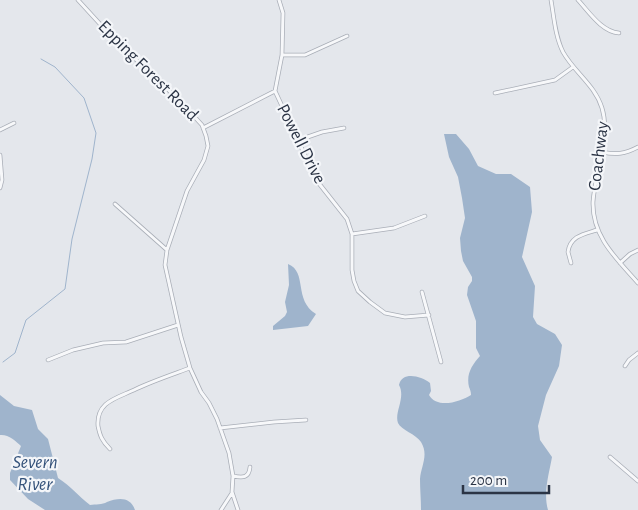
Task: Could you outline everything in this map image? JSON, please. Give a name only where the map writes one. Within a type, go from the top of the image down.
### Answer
[{"type":"street","name":"Epping Forest Road","points":[[78,0],[111,36],[180,101],[204,128],[208,143],[204,160],[187,191],[167,250],[165,265],[178,325],[190,368],[201,392],[209,403],[229,453],[233,476],[232,492]]},
{"type":"street","name":"Powell Drive","points":[[279,0],[283,13],[282,55],[275,91],[317,180],[347,219],[352,234],[352,270],[358,291],[385,313],[405,317],[429,315]]},
{"type":"street","name":"Coachway","points":[[551,0],[560,44],[573,67],[587,80],[601,104],[604,119],[602,152],[593,202],[597,230],[604,244],[638,283]]},
{"type":"street","points":[[579,0],[604,27],[611,32],[619,33]]},
{"type":"street","points":[[282,55],[305,55],[347,36]]},
{"type":"street","points":[[495,93],[555,80],[573,67]]},
{"type":"street","points":[[204,128],[275,91]]},
{"type":"street","points":[[0,130],[14,123]]},
{"type":"street","points":[[299,140],[322,132],[344,128]]},
{"type":"street","points":[[602,152],[618,154],[638,147]]},
{"type":"street","points":[[0,155],[2,180],[0,188]]},
{"type":"street","points":[[115,204],[167,250]]},
{"type":"street","points":[[352,234],[394,228],[425,216]]},
{"type":"street","points":[[571,263],[568,252],[573,240],[597,230]]},
{"type":"street","points":[[620,263],[638,250]]},
{"type":"street","points":[[422,292],[441,362]]},
{"type":"street","points":[[48,360],[73,350],[126,342],[178,325]]},
{"type":"street","points":[[625,366],[638,353]]},
{"type":"street","points":[[110,449],[100,436],[98,420],[99,412],[106,403],[150,382],[190,368]]},
{"type":"street","points":[[220,428],[306,420]]},
{"type":"street","points":[[610,457],[638,480]]},
{"type":"street","points":[[233,476],[242,478],[246,476],[250,472],[250,467]]},
{"type":"street","points":[[232,492],[237,510]]},
{"type":"street","points":[[221,510],[232,492]]},
{"type":"water","points":[[444,134],[456,134],[469,149],[478,166],[496,174],[511,174],[530,187],[532,212],[522,257],[535,286],[533,317],[537,324],[555,334],[562,345],[559,366],[546,395],[538,426],[540,440],[552,457],[546,490],[548,510],[421,510],[420,479],[424,451],[419,439],[402,428],[398,423],[397,414],[401,400],[399,385],[408,376],[422,378],[430,383],[431,391],[429,395],[437,402],[449,403],[461,400],[471,395],[468,382],[469,374],[472,366],[480,356],[476,348],[476,321],[467,295],[472,277],[463,261],[461,251],[460,238],[465,218],[462,198],[458,177],[449,157]]},
{"type":"water","points":[[288,264],[298,273],[305,301],[316,314],[308,326],[273,330],[273,326],[287,312],[285,302],[289,285]]},
{"type":"water","name":"Severn River","points":[[0,395],[14,406],[32,410],[38,429],[48,439],[58,478],[86,502],[90,505],[103,504],[123,499],[130,502],[135,510],[45,510],[28,499],[10,480],[10,473],[21,446],[9,437],[0,435]]},
{"type":"waterway","points":[[3,362],[15,353],[26,320],[65,289],[72,239],[92,159],[96,133],[84,98],[55,67],[41,59]]}]
